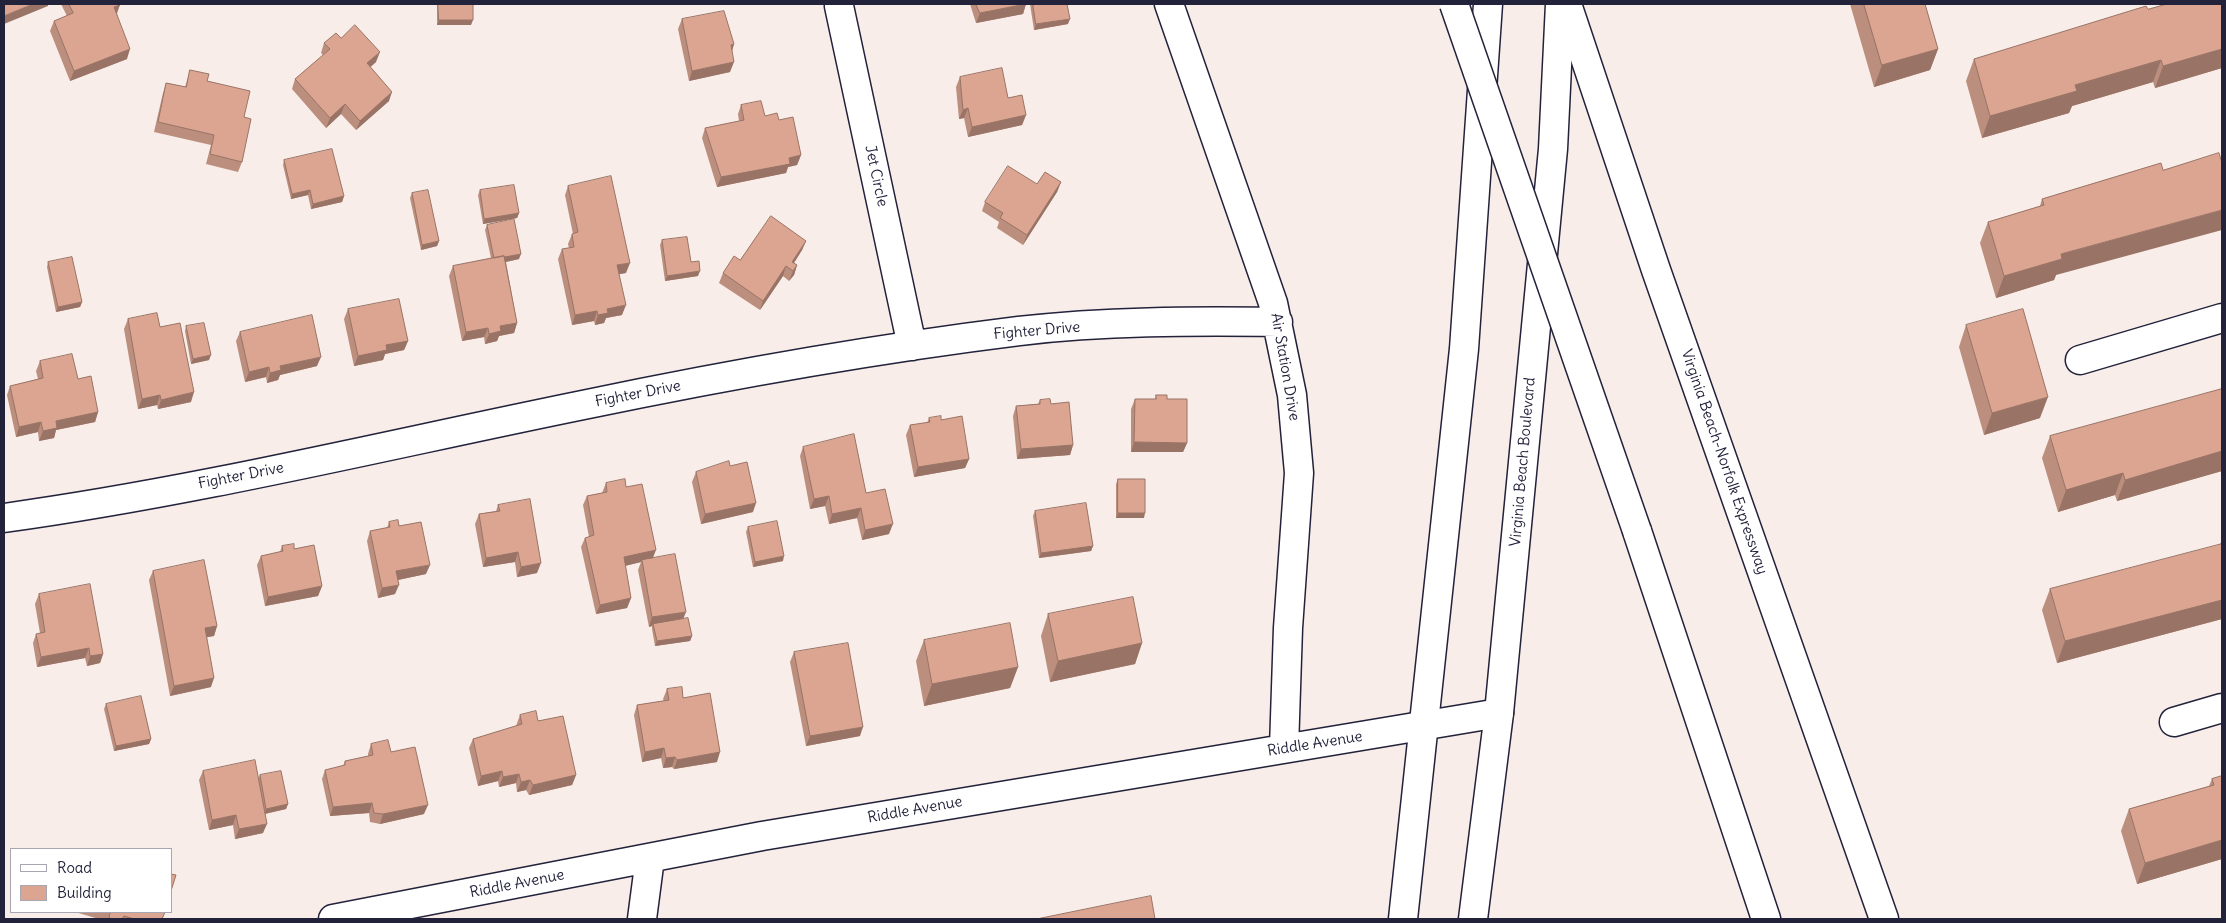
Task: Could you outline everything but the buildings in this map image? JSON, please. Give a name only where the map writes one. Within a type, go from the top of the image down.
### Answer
[{"type":"main road","name":"Air Station Drive","points":[[1169,4],[1273,303],[1292,395],[1299,473],[1288,628],[1284,748]]},
{"type":"main road","points":[[1454,4],[1637,531],[1766,919]]},
{"type":"main road","points":[[1403,919],[1464,349],[1488,4]]},
{"type":"main road","name":"Virginia Beach Boulevard","points":[[1473,919],[1499,713],[1553,149],[1560,4]]},
{"type":"main road","name":"Virginia Beach-Norfolk Expressway","points":[[1567,4],[1656,270],[1884,919]]},
{"type":"main road","name":"Jet Circle","points":[[839,6],[912,346]]},
{"type":"main road","points":[[2080,360],[2222,318]]},
{"type":"main road","name":"Fighter Drive","points":[[4,518],[60,510],[328,460],[581,405],[740,373],[912,346],[1022,331],[1150,321],[1278,322]]},
{"type":"main road","points":[[2174,722],[2222,708]]},
{"type":"main road","name":"Riddle Avenue","points":[[333,919],[762,836],[1499,713]]},
{"type":"main road","points":[[642,919],[650,858]]}]
